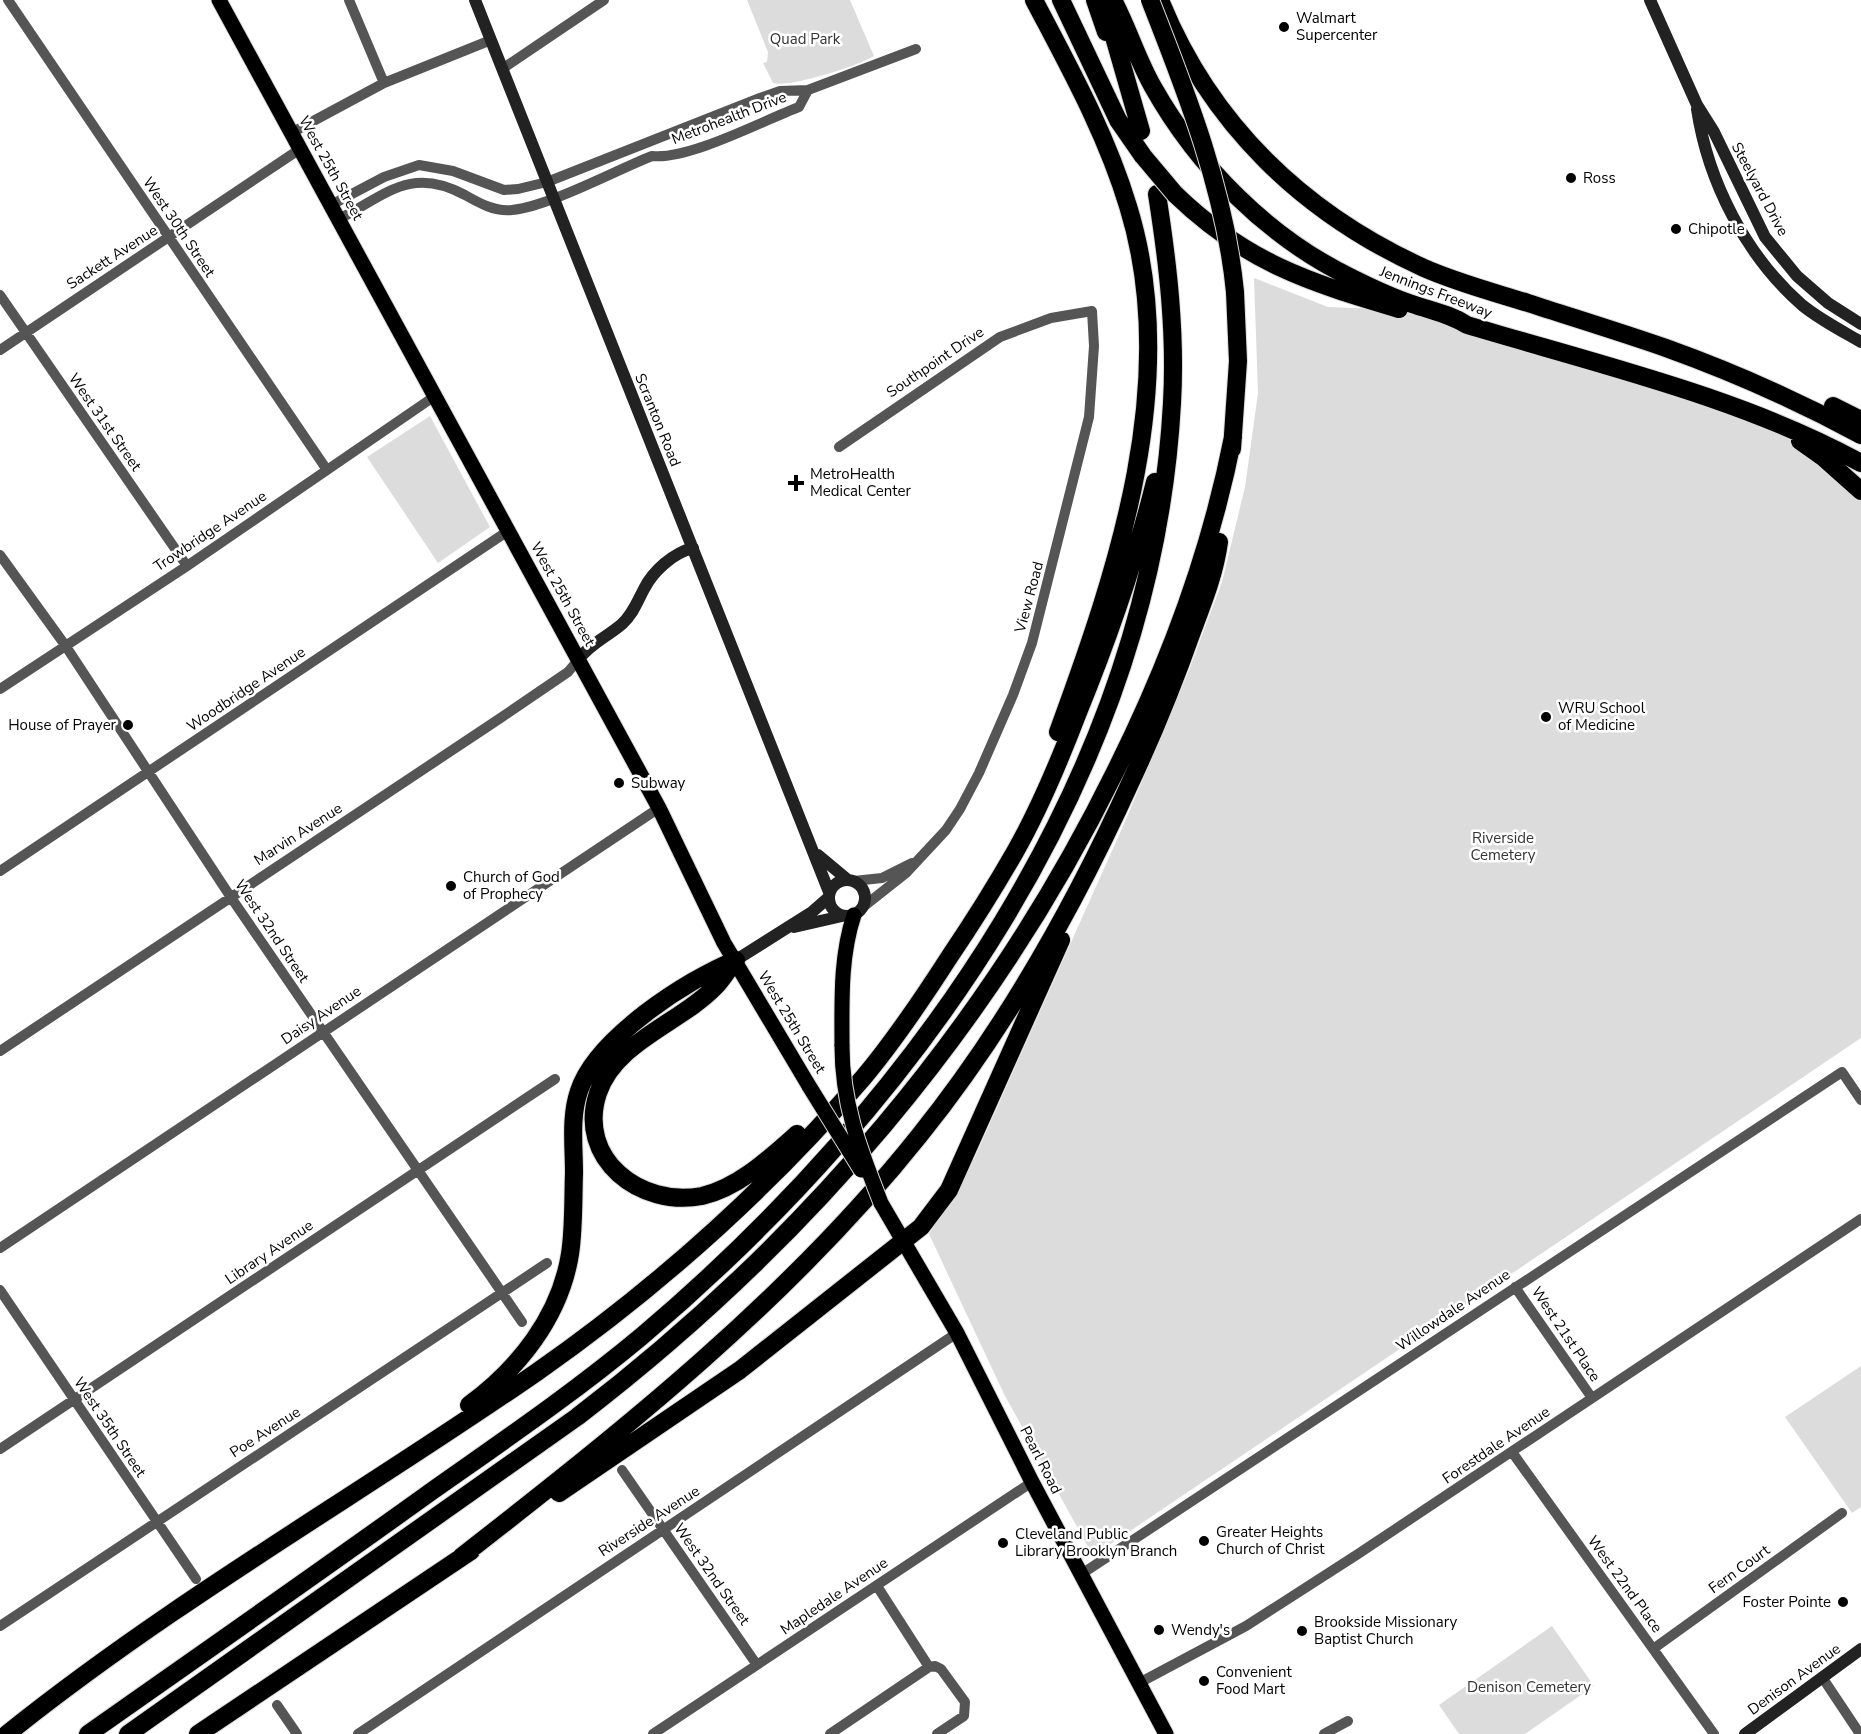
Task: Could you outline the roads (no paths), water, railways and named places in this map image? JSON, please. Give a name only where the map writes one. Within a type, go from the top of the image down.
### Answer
[{"type":"highway","points":[[964,936],[1018,826],[1080,671],[1121,537],[1144,409],[1148,361],[1147,310],[1142,271],[1129,208],[1106,143],[1034,0]]},
{"type":"highway","points":[[88,1734],[544,1412],[616,1358],[686,1298],[770,1218],[809,1177],[885,1088],[967,979],[1018,896],[1072,790],[1102,718],[1130,638],[1154,547],[1167,462],[1172,401],[1172,311],[1166,194],[1158,176],[1118,120],[1061,0]]},
{"type":"highway","points":[[1095,0],[1114,55],[1125,69]]},
{"type":"highway","points":[[1103,0],[1125,69],[1141,131]]},
{"type":"highway","name":"Jennings Freeway","points":[[1113,0],[1138,59],[1170,114],[1217,176],[1280,234],[1349,277],[1411,304],[1451,315],[1467,325],[1732,406],[1827,444],[1861,463]]},
{"type":"highway","points":[[198,1734],[740,1370],[904,1243],[921,1227],[949,1190],[1173,686],[1212,575],[1233,436],[1238,361],[1232,260],[1207,155],[1193,110],[1150,0]]},
{"type":"highway","name":"Jennings Freeway","points":[[1160,0],[1190,64],[1214,103],[1269,164],[1340,221],[1383,247],[1447,277],[1668,349],[1771,389],[1861,435]]},
{"type":"highway","points":[[1166,194],[1253,256],[1285,272],[1316,285],[1447,323],[1467,325]]},
{"type":"highway","points":[[1668,349],[1772,381],[1821,400],[1861,420]]},
{"type":"highway","points":[[7,1734],[95,1665],[540,1370],[687,1253],[803,1143],[864,1076],[913,1012],[964,936],[1016,850],[1037,810],[1091,682],[1141,537],[1172,401]]},
{"type":"highway","points":[[1771,421],[1824,458],[1861,491]]},
{"type":"highway","points":[[128,1734],[577,1417],[625,1380],[711,1307],[775,1246],[889,1122],[943,1054],[990,987],[1034,920],[1101,801],[1142,719],[1189,602],[1208,547],[1233,436]]},
{"type":"highway","points":[[461,1557],[617,1433],[744,1322],[802,1265],[890,1172],[947,1100],[987,1044],[1024,984],[1102,846]]},
{"type":"highway","points":[[736,960],[714,988],[617,1062],[598,1092],[593,1113],[594,1131],[600,1148],[624,1180],[639,1190],[680,1199],[704,1196],[741,1178],[776,1152],[840,1094],[913,1012]]},
{"type":"highway","points":[[340,1501],[478,1398],[516,1363],[534,1341],[558,1296],[570,1255],[575,1109],[586,1075],[604,1048],[621,1034],[704,973],[736,960]]},
{"type":"main road","name":"West 25th Street","points":[[219,0],[659,808],[724,942],[881,1203]]},
{"type":"main road","points":[[853,913],[847,935],[842,981],[843,1080],[849,1116],[881,1203]]},
{"type":"main road","name":"Pearl Road","points":[[881,1203],[957,1333],[1080,1575],[1166,1734]]},
{"type":"street","name":"West 30th Street","points":[[9,0],[327,470]]},
{"type":"street","points":[[349,0],[384,83]]},
{"type":"street","name":"Scranton Road","points":[[475,0],[783,779],[814,850],[829,895]]},
{"type":"street","points":[[502,69],[604,0]]},
{"type":"street","name":"Steelyard Drive","points":[[1650,0],[1697,105],[1714,132],[1765,237],[1797,276],[1828,303],[1861,324]]},
{"type":"street","points":[[291,133],[384,83],[492,40]]},
{"type":"street","name":"Metrohealth Drive","points":[[331,205],[404,169],[419,165],[436,166],[504,190],[547,182],[611,155],[780,92],[808,90],[916,49]]},
{"type":"street","name":"Metrohealth Drive","points":[[339,219],[408,184],[420,181],[438,183],[502,210],[529,206],[652,156],[667,158],[692,150],[799,107],[808,90]]},
{"type":"street","name":"Steelyard Drive","points":[[1697,105],[1702,145],[1713,173],[1742,233],[1764,265],[1804,306],[1861,342]]},
{"type":"street","points":[[647,143],[652,156]]},
{"type":"street","name":"Sackett Avenue","points":[[0,350],[300,149]]},
{"type":"street","points":[[611,155],[618,170]]},
{"type":"street","points":[[404,169],[408,184]]},
{"type":"street","name":"West 31st Street","points":[[0,295],[187,566]]},
{"type":"street","name":"Southpoint Drive","points":[[839,447],[1000,337],[1051,318],[1092,311]]},
{"type":"street","name":"View Road","points":[[853,913],[906,873],[938,840],[960,809],[993,744],[1032,643],[1089,417],[1094,346],[1092,311]]},
{"type":"street","name":"Trowbridge Avenue","points":[[0,689],[187,566],[435,396]]},
{"type":"street","name":"Woodbridge Avenue","points":[[0,871],[508,531]]},
{"type":"street","points":[[579,659],[589,646],[605,637],[630,616],[653,575],[665,564],[693,548]]},
{"type":"street","name":"West 32nd Street","points":[[0,555],[65,645],[230,896],[522,1322]]},
{"type":"street","name":"Marvin Avenue","points":[[0,1051],[502,717],[568,672],[579,659]]},
{"type":"street","name":"Daisy Avenue","points":[[0,1248],[659,808]]},
{"type":"street","name":"Scranton Road","points":[[814,850],[831,868],[851,880]]},
{"type":"street","name":"View Road","points":[[851,880],[882,878],[915,862]]},
{"type":"street","points":[[736,960],[787,928],[829,895],[837,883],[851,880],[860,884],[865,895],[853,913],[787,928]]},
{"type":"street","points":[[829,895],[832,909],[853,913]]},
{"type":"street","name":"Willowdale Avenue","points":[[1080,1575],[1842,1072],[1861,1100]]},
{"type":"street","name":"Library Avenue","points":[[0,1449],[555,1078]]},
{"type":"street","name":"Forestdale Avenue","points":[[1139,1683],[1246,1626],[1861,1219]]},
{"type":"street","name":"Poe Avenue","points":[[0,1626],[547,1263]]},
{"type":"street","name":"West 21st Place","points":[[1515,1287],[1592,1398]]},
{"type":"street","name":"West 35th Street","points":[[0,1290],[155,1522],[196,1579]]},
{"type":"street","name":"Riverside Avenue","points":[[357,1734],[957,1333]]},
{"type":"street","name":"West 22nd Place","points":[[1512,1452],[1714,1734]]},
{"type":"street","name":"West 32nd Street","points":[[622,1470],[757,1665]]},
{"type":"street","name":"Mapledale Avenue","points":[[653,1734],[1032,1482]]},
{"type":"street","name":"Fern Court","points":[[1653,1649],[1842,1513]]},
{"type":"street","points":[[877,1586],[930,1667]]},
{"type":"street","name":"Denison Avenue","points":[[1745,1734],[1861,1648]]},
{"type":"street","points":[[830,1734],[848,1729],[930,1667],[935,1666],[940,1669],[965,1702],[964,1716],[936,1734]]},
{"type":"street","points":[[1822,1677],[1860,1734]]},
{"type":"street","points":[[277,1705],[297,1734]]},
{"type":"street","points":[[1324,1734],[1348,1721]]},
{"type":"place","name":"Walmart Supercenter","points":[[1284,27]]},
{"type":"place","name":"Ross","points":[[1571,178]]},
{"type":"place","name":"Chipotle","points":[[1676,229]]},
{"type":"place","name":"MetroHealth Medical Center","points":[[796,483]]},
{"type":"place","name":"WRU School of Medicine","points":[[1546,717]]},
{"type":"place","name":"House of Prayer","points":[[128,725]]},
{"type":"place","name":"Subway","points":[[619,783]]},
{"type":"place","name":"Church of God of Prophecy","points":[[451,886]]},
{"type":"place","name":"Greater Heights Church of Christ","points":[[1204,1541]]},
{"type":"place","name":"Cleveland Public Library Brooklyn Branch","points":[[1003,1543]]},
{"type":"place","name":"Foster Pointe","points":[[1843,1602]]},
{"type":"place","name":"Wendy's","points":[[1159,1630]]},
{"type":"place","name":"Brookside Missionary Baptist Church","points":[[1302,1631]]},
{"type":"place","name":"Convenient Food Mart","points":[[1204,1681]]},
{"type":"park label","name":"Quad Park","points":[[805,39]]},
{"type":"park label","name":"Riverside Cemetery","points":[[1503,846]]},
{"type":"park label","name":"Denison Cemetery","points":[[1529,1687]]}]
